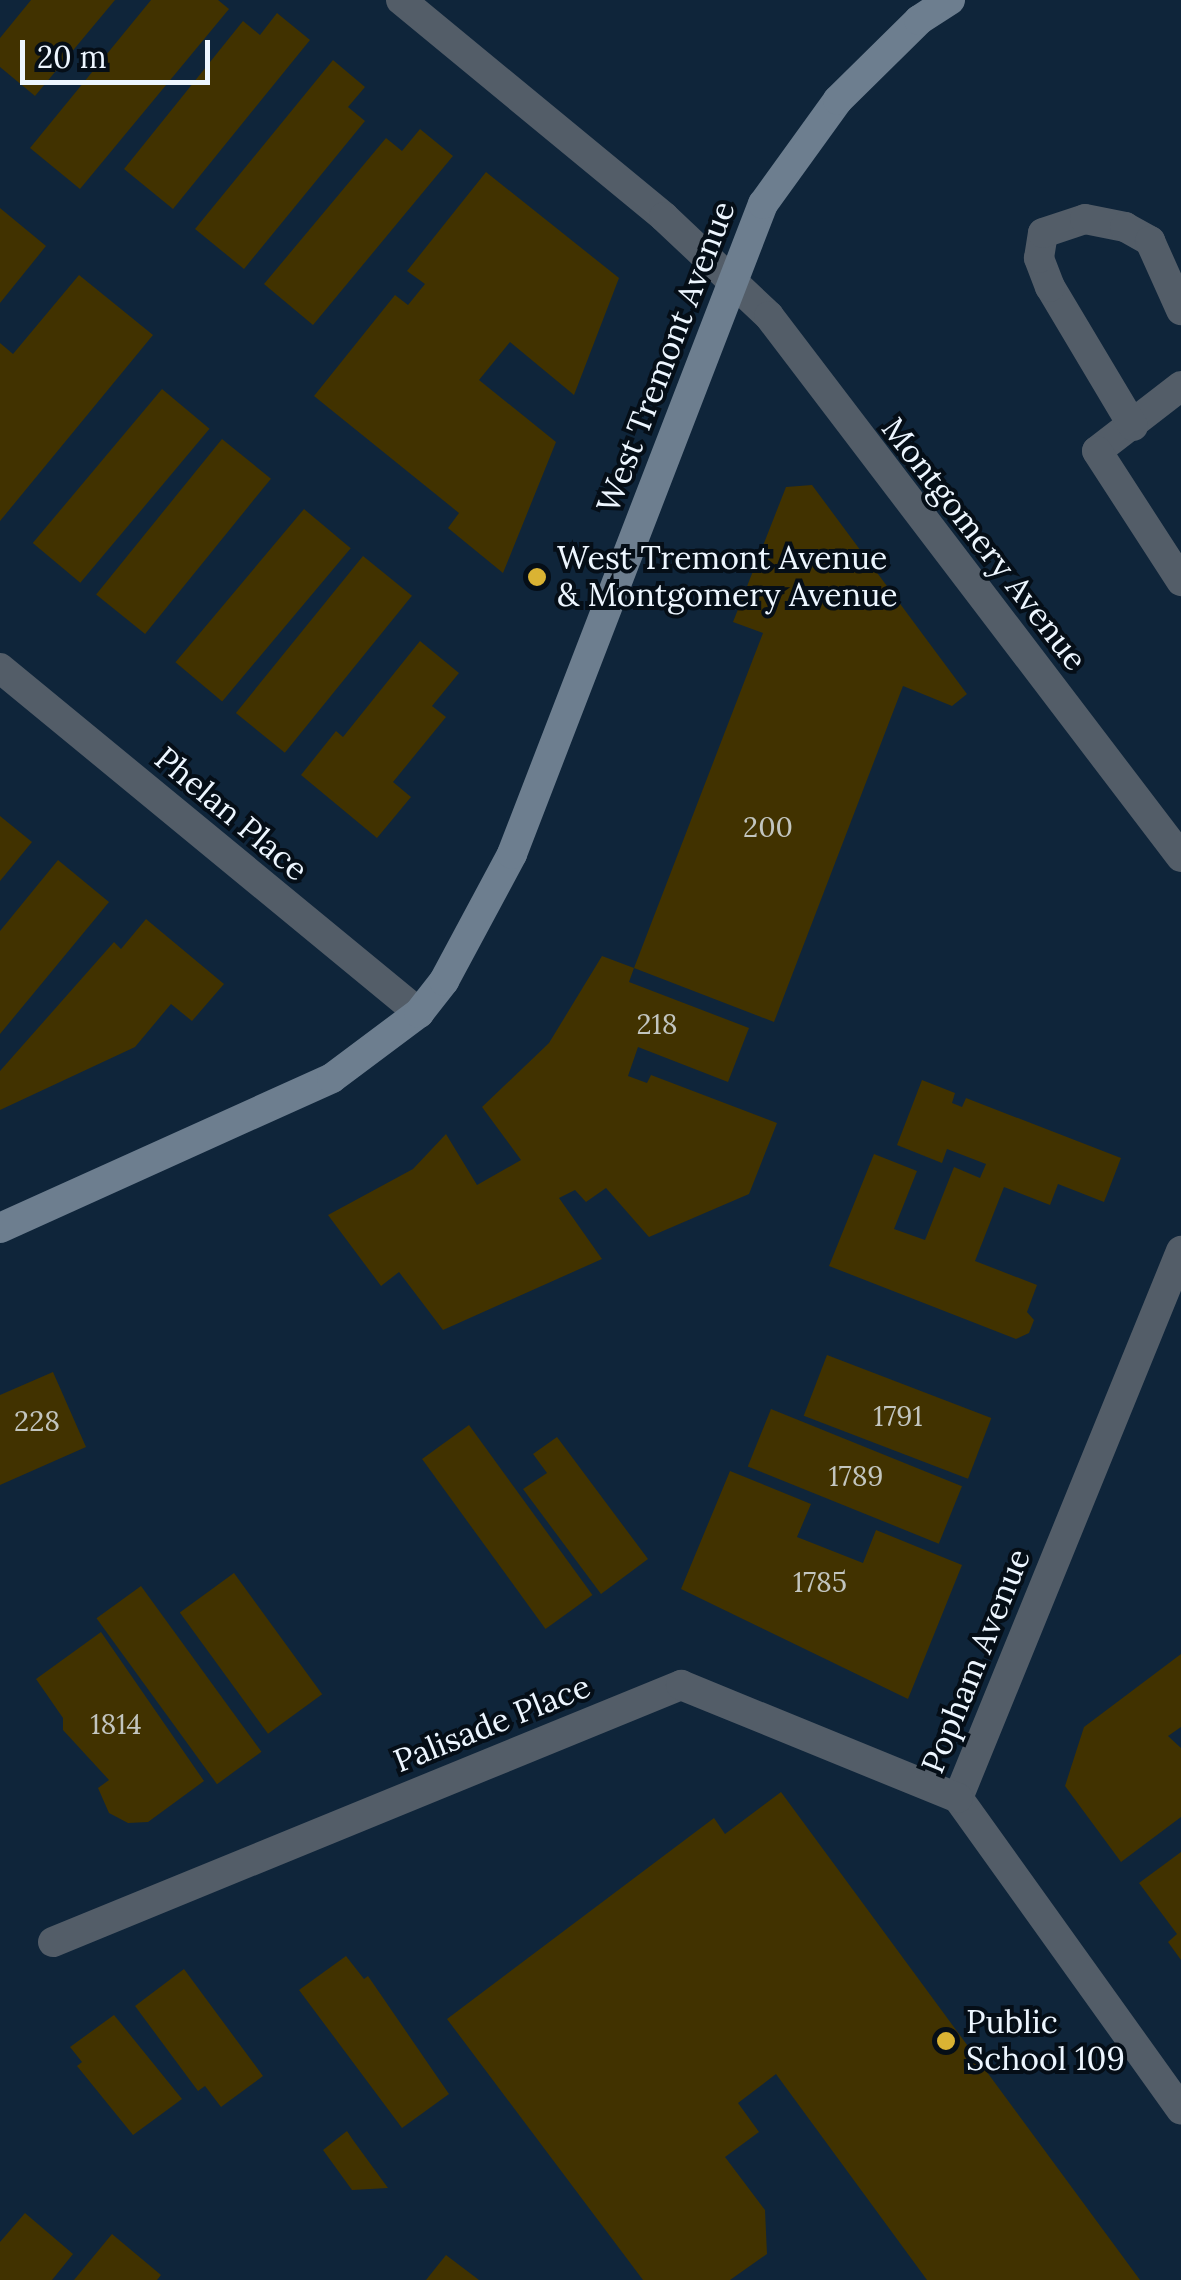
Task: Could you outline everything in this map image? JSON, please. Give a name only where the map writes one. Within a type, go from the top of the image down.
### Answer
[{"type":"main road","name":"West Tremont Avenue","points":[[0,1228],[275,1108],[332,1078],[419,1013],[466,948],[512,854],[730,277],[762,204],[798,148],[923,10],[950,0]]},
{"type":"street","name":"Montgomery Avenue","points":[[401,0],[730,277],[769,316],[1181,857]]},
{"type":"street","points":[[1133,426],[1050,287],[1039,258],[1044,232],[1085,219],[1125,227],[1150,241],[1181,310]]},
{"type":"street","points":[[1181,386],[1098,451],[1181,581]]},
{"type":"street","name":"Phelan Place","points":[[0,668],[419,1013]]},
{"type":"street","name":"Popham Avenue","points":[[1181,1251],[958,1798],[1181,2109]]},
{"type":"street","name":"Palisade Place","points":[[53,1942],[681,1685],[958,1798]]},
{"type":"building","points":[[31,0],[115,0],[35,96],[0,67],[0,38]]},
{"type":"building","points":[[151,0],[218,0],[229,9],[80,189],[30,148]]},
{"type":"building","points":[[277,13],[310,40],[173,209],[124,169],[243,21],[260,35]]},
{"type":"building","points":[[333,60],[365,87],[348,107],[365,121],[244,269],[195,229]]},
{"type":"building","points":[[420,129],[453,156],[313,325],[264,284],[386,138],[402,151]]},
{"type":"building","points":[[486,172],[619,278],[574,395],[510,342],[479,380],[556,442],[503,573],[448,528],[459,513],[314,396],[395,295],[408,305],[425,284],[407,271]]},
{"type":"building","points":[[0,208],[46,246],[0,303]]},
{"type":"building","points":[[79,275],[153,335],[0,521],[0,343],[13,354]]},
{"type":"building","points":[[162,389],[209,429],[80,583],[33,543]]},
{"type":"building","points":[[222,439],[271,479],[145,634],[96,594]]},
{"type":"building","points":[[812,485],[967,694],[952,706],[903,686],[774,1022],[634,968],[763,633],[733,622],[786,487]]},
{"type":"building","points":[[304,509],[351,548],[222,701],[175,662]]},
{"type":"building","points":[[363,556],[412,596],[285,753],[236,713]]},
{"type":"building","points":[[420,641],[459,673],[432,706],[446,717],[393,782],[411,797],[377,838],[301,775],[336,731],[343,737]]},
{"type":"building","points":[[0,816],[32,842],[0,881]]},
{"type":"building","points":[[58,860],[109,902],[0,1034],[0,931]]},
{"type":"building","points":[[146,919],[224,984],[192,1021],[171,1004],[135,1047],[0,1110],[0,1071],[114,942],[121,949]]},
{"type":"building","points":[[602,956],[634,968],[629,982],[749,1028],[728,1082],[638,1047],[628,1076],[647,1083],[651,1075],[777,1123],[749,1194],[649,1237],[606,1188],[586,1202],[575,1190],[559,1198],[602,1259],[443,1330],[399,1272],[381,1286],[328,1215],[413,1169],[446,1134],[477,1185],[521,1160],[482,1107],[549,1043]]},
{"type":"building","points":[[922,1080],[955,1093],[952,1103],[962,1107],[966,1098],[1121,1158],[1104,1202],[1058,1184],[1050,1205],[1004,1187],[975,1261],[1037,1285],[1027,1312],[1034,1320],[1029,1333],[1016,1339],[829,1266],[874,1154],[917,1171],[894,1229],[925,1240],[954,1167],[980,1178],[986,1164],[947,1149],[942,1163],[897,1145]]},
{"type":"building","points":[[827,1355],[991,1418],[968,1479],[804,1416]]},
{"type":"building","points":[[53,1372],[86,1447],[0,1485],[0,1395]]},
{"type":"building","points":[[771,1409],[962,1486],[939,1544],[748,1466]]},
{"type":"building","points":[[469,1425],[592,1595],[546,1629],[422,1459]]},
{"type":"building","points":[[557,1437],[648,1559],[601,1594],[523,1489],[547,1473],[533,1454]]},
{"type":"building","points":[[730,1471],[811,1504],[797,1537],[863,1563],[876,1530],[962,1565],[908,1699],[681,1589]]},
{"type":"building","points":[[234,1573],[322,1694],[268,1734],[180,1612]]},
{"type":"building","points":[[141,1586],[261,1752],[217,1784],[97,1618]]},
{"type":"building","points":[[101,1632],[204,1781],[148,1822],[128,1823],[109,1813],[98,1788],[109,1780],[63,1730],[63,1718],[36,1679]]},
{"type":"building","points":[[1181,1654],[1181,1727],[1168,1736],[1181,1748],[1181,1817],[1121,1862],[1065,1786],[1084,1727]]},
{"type":"building","points":[[781,1792],[1140,2280],[927,2280],[776,2074],[738,2103],[759,2132],[725,2157],[765,2210],[767,2254],[730,2280],[643,2280],[447,2019],[714,1818],[725,1834]]},
{"type":"building","points":[[1181,1852],[1181,1960],[1168,1942],[1177,1934],[1139,1883]]},
{"type":"building","points":[[346,1956],[364,1979],[368,1976],[449,2094],[402,2128],[299,1990]]},
{"type":"building","points":[[184,1969],[263,2076],[221,2107],[205,2086],[198,2091],[135,2006]]},
{"type":"building","points":[[114,2015],[182,2099],[133,2135],[77,2066],[82,2062],[70,2047]]},
{"type":"building","points":[[347,2131],[388,2188],[352,2190],[323,2150]]},
{"type":"building","points":[[25,2213],[73,2254],[52,2280],[0,2280],[0,2242]]},
{"type":"building","points":[[112,2234],[161,2275],[157,2280],[74,2280]]},
{"type":"building","points":[[446,2255],[479,2280],[426,2280]]},
{"type":"place","name":"West Tremont Avenue & Montgomery Avenue","points":[[537,577]]},
{"type":"place","name":"Public School 109","points":[[946,2041]]}]
